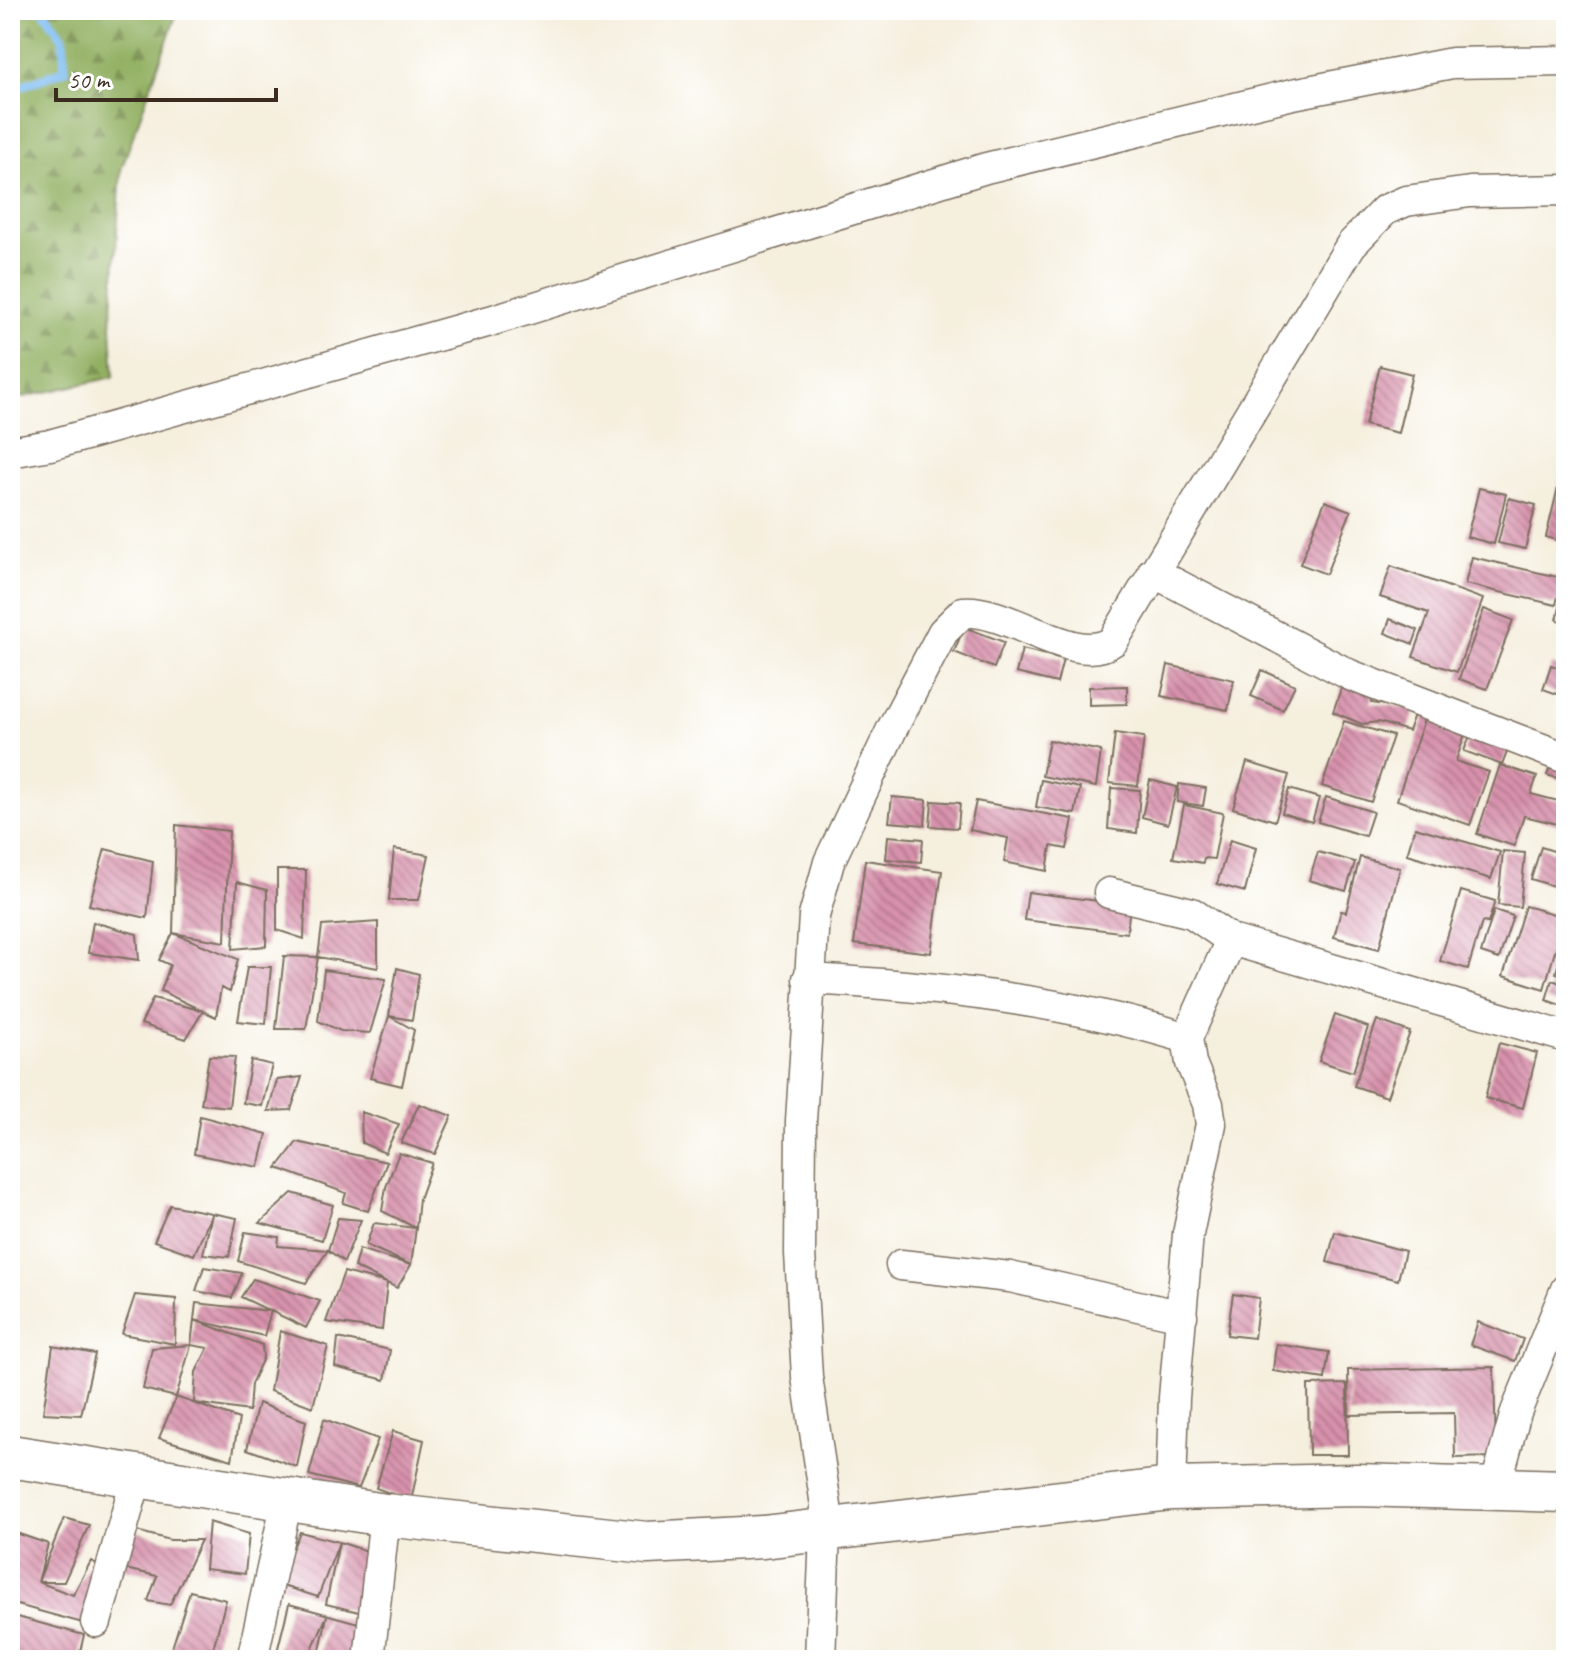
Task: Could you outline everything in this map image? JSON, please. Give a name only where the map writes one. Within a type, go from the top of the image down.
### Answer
[{"type":"street","points":[[10,452],[50,445],[490,321],[986,168],[1293,94],[1452,63],[1566,61]]},
{"type":"street","points":[[820,1660],[826,1529],[823,1479],[807,1377],[800,1272],[801,1121],[808,979],[814,916],[829,862],[892,729],[943,632],[963,612],[982,612],[1081,649],[1097,649],[1113,641],[1351,245],[1385,210],[1432,195],[1566,190]]},
{"type":"street","points":[[1153,572],[1350,675],[1563,757]]},
{"type":"street","points":[[1109,893],[1192,913],[1231,940],[1566,1037]]},
{"type":"street","points":[[1171,1489],[1188,1234],[1211,1124],[1208,1104],[1191,1063],[1187,1038],[1231,940]]},
{"type":"street","points":[[808,979],[951,989],[1187,1038]]},
{"type":"street","points":[[901,1265],[1010,1277],[1182,1316]]},
{"type":"street","points":[[1495,1488],[1516,1412],[1566,1289]]},
{"type":"street","points":[[10,1456],[385,1515],[647,1543],[763,1537],[1171,1489],[1357,1485],[1566,1491]]},
{"type":"street","points":[[96,1622],[137,1476]]},
{"type":"street","points":[[252,1660],[287,1500]]},
{"type":"street","points":[[369,1660],[385,1515]]},
{"type":"green space","points":[[10,10],[178,10],[121,170],[111,326],[114,377],[10,400]]},
{"type":"building","points":[[1380,366],[1412,374],[1398,433],[1365,425]]},
{"type":"building","points":[[1560,479],[1566,481],[1566,543],[1546,537]]},
{"type":"building","points":[[1479,488],[1506,494],[1494,544],[1467,537]]},
{"type":"building","points":[[1509,498],[1536,505],[1525,549],[1498,543]]},
{"type":"building","points":[[1325,501],[1351,511],[1326,574],[1300,564]]},
{"type":"building","points":[[1472,557],[1562,578],[1556,605],[1465,584]]},
{"type":"building","points":[[1391,566],[1483,599],[1457,672],[1413,657],[1429,613],[1380,597]]},
{"type":"building","points":[[1566,587],[1566,622],[1557,620]]},
{"type":"building","points":[[1484,609],[1513,620],[1487,689],[1459,679]]},
{"type":"building","points":[[1390,619],[1418,630],[1413,644],[1385,633]]},
{"type":"building","points":[[964,627],[1004,642],[994,668],[954,652]]},
{"type":"building","points":[[1022,649],[1063,659],[1057,683],[1016,673]]},
{"type":"building","points":[[1168,665],[1234,680],[1228,710],[1161,696]]},
{"type":"building","points":[[1551,665],[1566,670],[1566,697],[1543,689]]},
{"type":"building","points":[[1262,670],[1295,685],[1283,710],[1251,696]]},
{"type":"building","points":[[1344,680],[1374,690],[1371,703],[1416,709],[1408,731],[1379,722],[1362,724],[1333,712]]},
{"type":"building","points":[[1127,686],[1127,704],[1089,705],[1089,687]]},
{"type":"building","points":[[1428,708],[1469,722],[1456,761],[1489,772],[1470,825],[1397,800]]},
{"type":"building","points":[[1344,721],[1393,736],[1371,802],[1322,786]]},
{"type":"building","points":[[1473,728],[1511,742],[1502,765],[1464,751]]},
{"type":"building","points":[[1115,733],[1144,737],[1138,786],[1109,783]]},
{"type":"building","points":[[1049,740],[1101,751],[1096,787],[1042,776]]},
{"type":"building","points":[[1247,762],[1289,775],[1275,821],[1233,808]]},
{"type":"building","points":[[1552,762],[1566,767],[1566,781],[1547,775]]},
{"type":"building","points":[[1500,765],[1537,777],[1531,794],[1566,803],[1566,826],[1524,816],[1514,846],[1477,834]]},
{"type":"building","points":[[1041,780],[1080,788],[1075,814],[1036,807]]},
{"type":"building","points":[[1150,780],[1177,787],[1168,824],[1142,817]]},
{"type":"building","points":[[1179,784],[1206,788],[1203,806],[1177,802]]},
{"type":"building","points":[[1111,788],[1140,790],[1137,833],[1108,829]]},
{"type":"building","points":[[1289,789],[1319,798],[1312,822],[1282,813]]},
{"type":"building","points":[[892,797],[927,800],[925,825],[889,822]]},
{"type":"building","points":[[1326,797],[1373,812],[1365,836],[1318,822]]},
{"type":"building","points":[[932,801],[960,803],[958,828],[930,826]]},
{"type":"building","points":[[976,801],[1073,819],[1067,849],[1051,846],[1047,871],[1004,862],[1008,838],[970,830]]},
{"type":"building","points":[[1184,805],[1223,813],[1214,859],[1204,858],[1203,863],[1173,858]]},
{"type":"building","points":[[176,825],[229,831],[225,942],[173,933]]},
{"type":"building","points":[[1415,827],[1500,852],[1491,879],[1407,854]]},
{"type":"building","points":[[888,836],[923,839],[921,862],[886,859]]},
{"type":"building","points":[[1230,840],[1256,848],[1245,892],[1217,884]]},
{"type":"building","points":[[1541,847],[1566,855],[1566,890],[1531,879]]},
{"type":"building","points":[[105,849],[153,861],[147,918],[89,905]]},
{"type":"building","points":[[394,849],[429,855],[419,900],[389,900]]},
{"type":"building","points":[[1503,851],[1525,853],[1520,907],[1498,905]]},
{"type":"building","points":[[1318,852],[1355,862],[1346,891],[1309,880]]},
{"type":"building","points":[[1360,857],[1400,868],[1379,949],[1334,937],[1341,911],[1346,912]]},
{"type":"building","points":[[865,860],[942,871],[931,953],[854,944]]},
{"type":"building","points":[[277,870],[306,870],[304,939],[277,930]]},
{"type":"building","points":[[237,882],[267,890],[266,946],[233,949]]},
{"type":"building","points":[[1461,891],[1495,901],[1488,923],[1482,922],[1468,969],[1440,961]]},
{"type":"building","points":[[1028,892],[1130,905],[1127,933],[1024,920]]},
{"type":"building","points":[[1525,906],[1565,917],[1544,989],[1503,976]]},
{"type":"building","points":[[1494,910],[1513,916],[1499,959],[1481,953]]},
{"type":"building","points":[[93,922],[137,934],[139,960],[88,953]]},
{"type":"building","points":[[378,922],[378,968],[318,957],[322,926]]},
{"type":"building","points":[[173,933],[238,959],[230,992],[221,988],[216,1017],[161,991],[170,965],[159,960]]},
{"type":"building","points":[[1566,933],[1566,975],[1556,973]]},
{"type":"building","points":[[284,956],[318,957],[306,1029],[276,1029]]},
{"type":"building","points":[[247,967],[271,967],[266,1024],[238,1021]]},
{"type":"building","points":[[397,968],[419,974],[412,1020],[389,1016]]},
{"type":"building","points":[[324,970],[386,979],[370,1033],[341,1031],[318,1021]]},
{"type":"building","points":[[1552,980],[1566,985],[1566,1007],[1546,1000]]},
{"type":"building","points":[[153,998],[203,1011],[186,1039],[141,1024]]},
{"type":"building","points":[[1335,1015],[1368,1027],[1353,1072],[1319,1061]]},
{"type":"building","points":[[389,1016],[414,1030],[402,1086],[370,1078]]},
{"type":"building","points":[[1377,1020],[1410,1032],[1387,1097],[1354,1086]]},
{"type":"building","points":[[1499,1043],[1537,1053],[1523,1108],[1485,1098]]},
{"type":"building","points":[[209,1056],[235,1057],[229,1107],[201,1104]]},
{"type":"building","points":[[251,1060],[272,1065],[262,1106],[243,1103]]},
{"type":"building","points":[[302,1077],[291,1110],[268,1111],[277,1080]]},
{"type":"building","points":[[419,1104],[452,1116],[435,1154],[401,1143]]},
{"type":"building","points":[[361,1112],[399,1124],[385,1153],[362,1143]]},
{"type":"building","points":[[200,1116],[267,1134],[259,1167],[194,1154]]},
{"type":"building","points":[[297,1142],[387,1162],[368,1211],[343,1203],[346,1193],[277,1168]]},
{"type":"building","points":[[399,1153],[432,1163],[419,1199],[416,1228],[382,1211],[386,1187]]},
{"type":"building","points":[[292,1193],[333,1205],[322,1240],[260,1223]]},
{"type":"building","points":[[170,1205],[237,1218],[229,1257],[203,1254],[212,1214],[194,1255],[154,1241]]},
{"type":"building","points":[[338,1218],[361,1220],[344,1262],[328,1250]]},
{"type":"building","points":[[374,1223],[416,1228],[411,1265],[366,1245]]},
{"type":"building","points":[[245,1232],[279,1237],[278,1246],[328,1250],[306,1283],[238,1261]]},
{"type":"building","points":[[1335,1232],[1405,1251],[1398,1280],[1327,1262]]},
{"type":"building","points":[[359,1249],[411,1265],[397,1288],[354,1267]]},
{"type":"building","points":[[204,1267],[242,1273],[232,1298],[196,1291]]},
{"type":"building","points":[[344,1272],[387,1283],[382,1330],[326,1322]]},
{"type":"building","points":[[253,1279],[320,1301],[306,1328],[271,1311],[264,1336],[194,1320],[196,1303],[270,1311],[241,1297]]},
{"type":"building","points":[[1233,1294],[1259,1298],[1254,1338],[1227,1335]]},
{"type":"building","points":[[135,1295],[176,1299],[175,1344],[122,1334]]},
{"type":"building","points":[[194,1320],[262,1345],[263,1358],[251,1384],[249,1411],[194,1403],[196,1372],[208,1348],[191,1345]]},
{"type":"building","points":[[1478,1322],[1523,1339],[1515,1361],[1470,1345]]},
{"type":"building","points":[[280,1331],[328,1346],[313,1407],[270,1391]]},
{"type":"building","points":[[338,1338],[390,1350],[385,1380],[335,1367]]},
{"type":"building","points":[[1276,1344],[1329,1352],[1325,1379],[1273,1371]]},
{"type":"building","points":[[191,1345],[176,1397],[143,1389],[152,1348]]},
{"type":"building","points":[[53,1346],[95,1354],[81,1415],[43,1413]]},
{"type":"building","points":[[1494,1367],[1496,1457],[1455,1458],[1454,1413],[1349,1415],[1348,1370]]},
{"type":"building","points":[[1347,1384],[1348,1455],[1309,1455],[1308,1385]]},
{"type":"building","points":[[176,1397],[239,1419],[232,1460],[159,1438]]},
{"type":"building","points":[[258,1403],[306,1421],[297,1467],[247,1449]]},
{"type":"building","points":[[324,1419],[378,1439],[359,1488],[309,1475]]},
{"type":"building","points":[[393,1431],[424,1440],[411,1501],[376,1488]]},
{"type":"building","points":[[64,1518],[89,1525],[64,1582],[38,1582]]},
{"type":"building","points":[[209,1522],[249,1534],[245,1574],[205,1569]]},
{"type":"building","points":[[133,1530],[170,1540],[201,1540],[170,1605],[148,1601],[157,1576],[120,1568]]},
{"type":"building","points":[[10,1531],[48,1544],[38,1582],[73,1595],[91,1561],[110,1570],[90,1625],[10,1603]]},
{"type":"building","points":[[300,1532],[339,1542],[318,1597],[276,1584]]},
{"type":"building","points":[[339,1542],[376,1554],[359,1612],[326,1604]]},
{"type":"building","points":[[190,1591],[226,1600],[210,1660],[172,1648]]},
{"type":"building","points":[[289,1604],[369,1626],[361,1660],[318,1660],[327,1616],[307,1660],[276,1656]]},
{"type":"building","points":[[10,1615],[84,1635],[78,1660],[10,1660]]},
{"type":"waterway","points":[[10,90],[65,70],[63,38],[43,10]]}]
